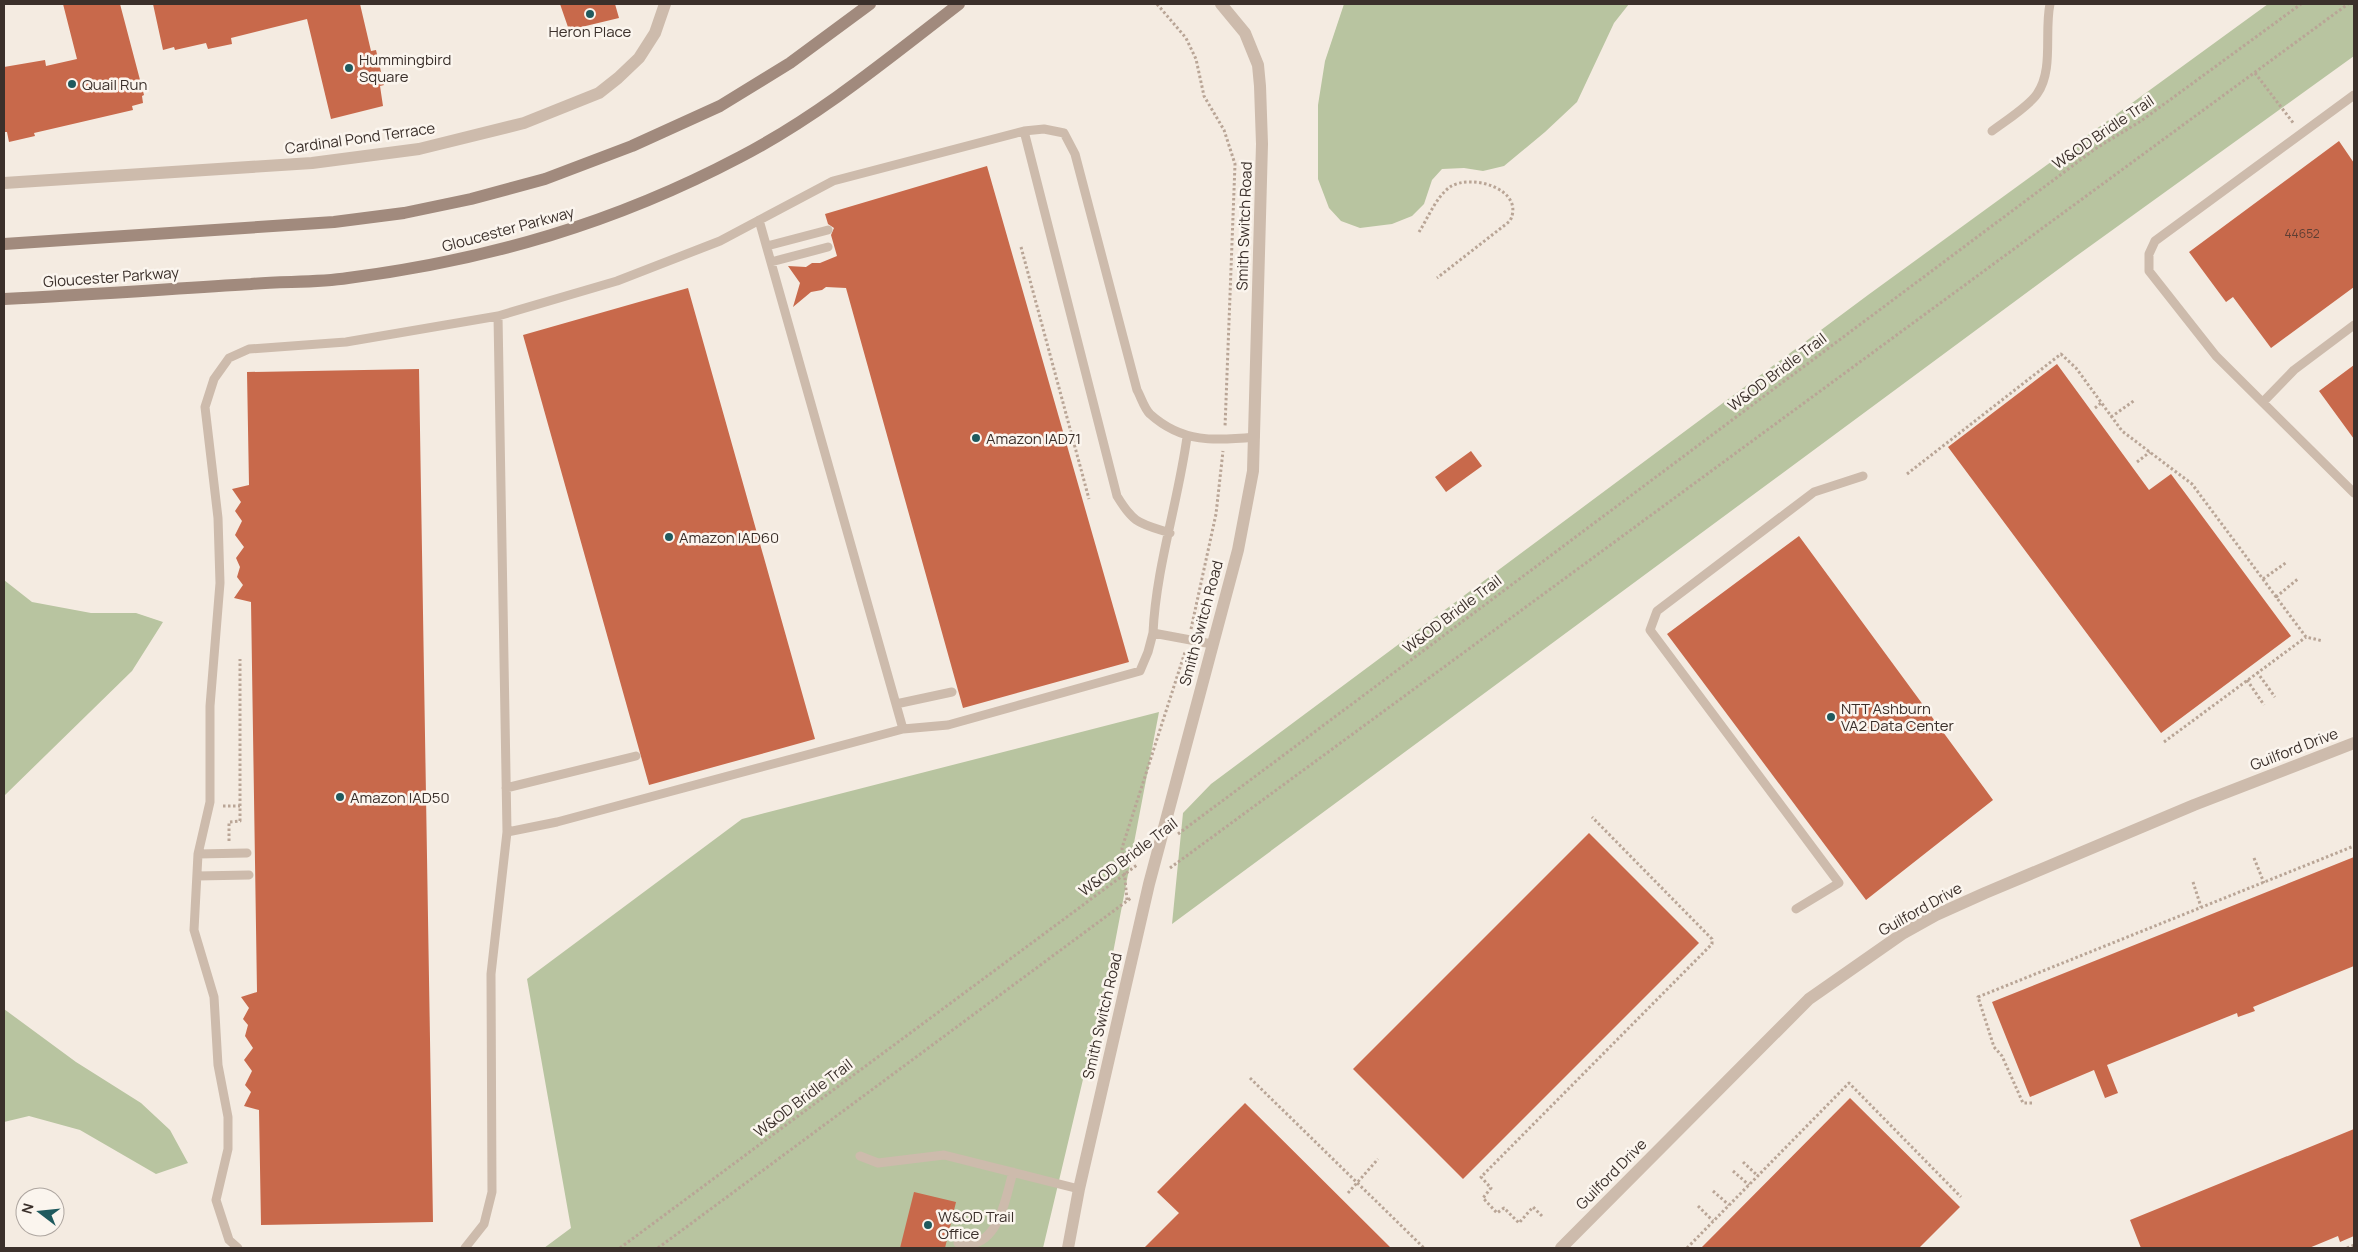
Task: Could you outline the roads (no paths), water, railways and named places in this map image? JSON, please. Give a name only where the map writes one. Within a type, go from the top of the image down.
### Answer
[{"type":"main road","points":[[4,244],[334,222],[471,200],[545,179],[632,146],[720,106],[790,63],[870,4]]},
{"type":"main road","name":"Gloucester Parkway","points":[[4,299],[345,279],[423,267],[505,249],[596,222],[668,194],[742,156],[832,101],[960,4]]},
{"type":"street","name":"Cardinal Pond Terrace","points":[[4,183],[312,163],[419,149],[524,123],[599,93],[618,78],[639,58],[655,33],[665,4]]},
{"type":"street","name":"Smith Switch Road","points":[[1068,1248],[1079,1188],[1149,884],[1245,520],[1253,471],[1262,144],[1260,86],[1258,66],[1246,34],[1221,4]]},
{"type":"street","name":"Guilford Drive","points":[[1561,1248],[1809,999],[1902,934],[1936,915],[1985,893],[2194,805],[2354,743]]},
{"type":"lane","points":[[1992,131],[2036,95],[2046,78],[2047,17],[2050,4]]},
{"type":"lane","points":[[2354,95],[2155,241],[2149,254],[2150,270],[2216,356],[2354,493]]},
{"type":"lane","points":[[238,1248],[229,1240],[216,1200],[228,1149],[228,1117],[218,1065],[214,997],[194,930],[198,854],[210,802],[210,706],[220,583],[218,518],[204,407],[214,379],[229,358],[249,350],[346,342],[498,316],[617,281],[720,241],[833,181],[1024,131],[1044,129],[1064,133],[1075,154],[1137,390],[1149,413],[1187,437],[1225,440],[1255,437]]},
{"type":"lane","points":[[1024,131],[1117,496],[1128,515],[1139,523],[1170,533]]},
{"type":"lane","points":[[759,220],[903,729]]},
{"type":"lane","points":[[767,246],[828,230]]},
{"type":"lane","points":[[771,262],[828,247]]},
{"type":"lane","points":[[465,1248],[484,1224],[492,1192],[491,974],[507,832],[498,316]]},
{"type":"lane","points":[[2263,402],[2294,370],[2354,325]]},
{"type":"lane","points":[[507,832],[566,819],[903,729],[948,725],[1140,671],[1148,652],[1152,633],[1154,600],[1182,478],[1187,437]]},
{"type":"lane","points":[[1796,909],[1839,883],[1650,630],[1657,611],[1814,492],[1863,476]]},
{"type":"lane","points":[[1152,633],[1212,644]]},
{"type":"lane","points":[[896,704],[952,692]]},
{"type":"lane","points":[[506,788],[636,756]]},
{"type":"lane","points":[[198,854],[247,853]]},
{"type":"lane","points":[[197,876],[249,875]]},
{"type":"lane","points":[[860,1156],[878,1163],[944,1155],[1079,1188]]},
{"type":"lane","points":[[958,1243],[967,1245],[986,1240],[997,1226],[1013,1172]]},
{"type":"place","name":"Heron Place","points":[[590,14]]},
{"type":"place","name":"Hummingbird Square","points":[[349,68]]},
{"type":"place","name":"Quail Run","points":[[72,84]]},
{"type":"place","name":"Amazon IAD71","points":[[976,438]]},
{"type":"place","name":"Amazon IAD60","points":[[669,537]]},
{"type":"place","name":"NTT Ashburn VA2 Data Center","points":[[1831,717]]},
{"type":"place","name":"Amazon IAD50","points":[[340,797]]},
{"type":"place","name":"W&OD Trail Office","points":[[928,1225]]}]
